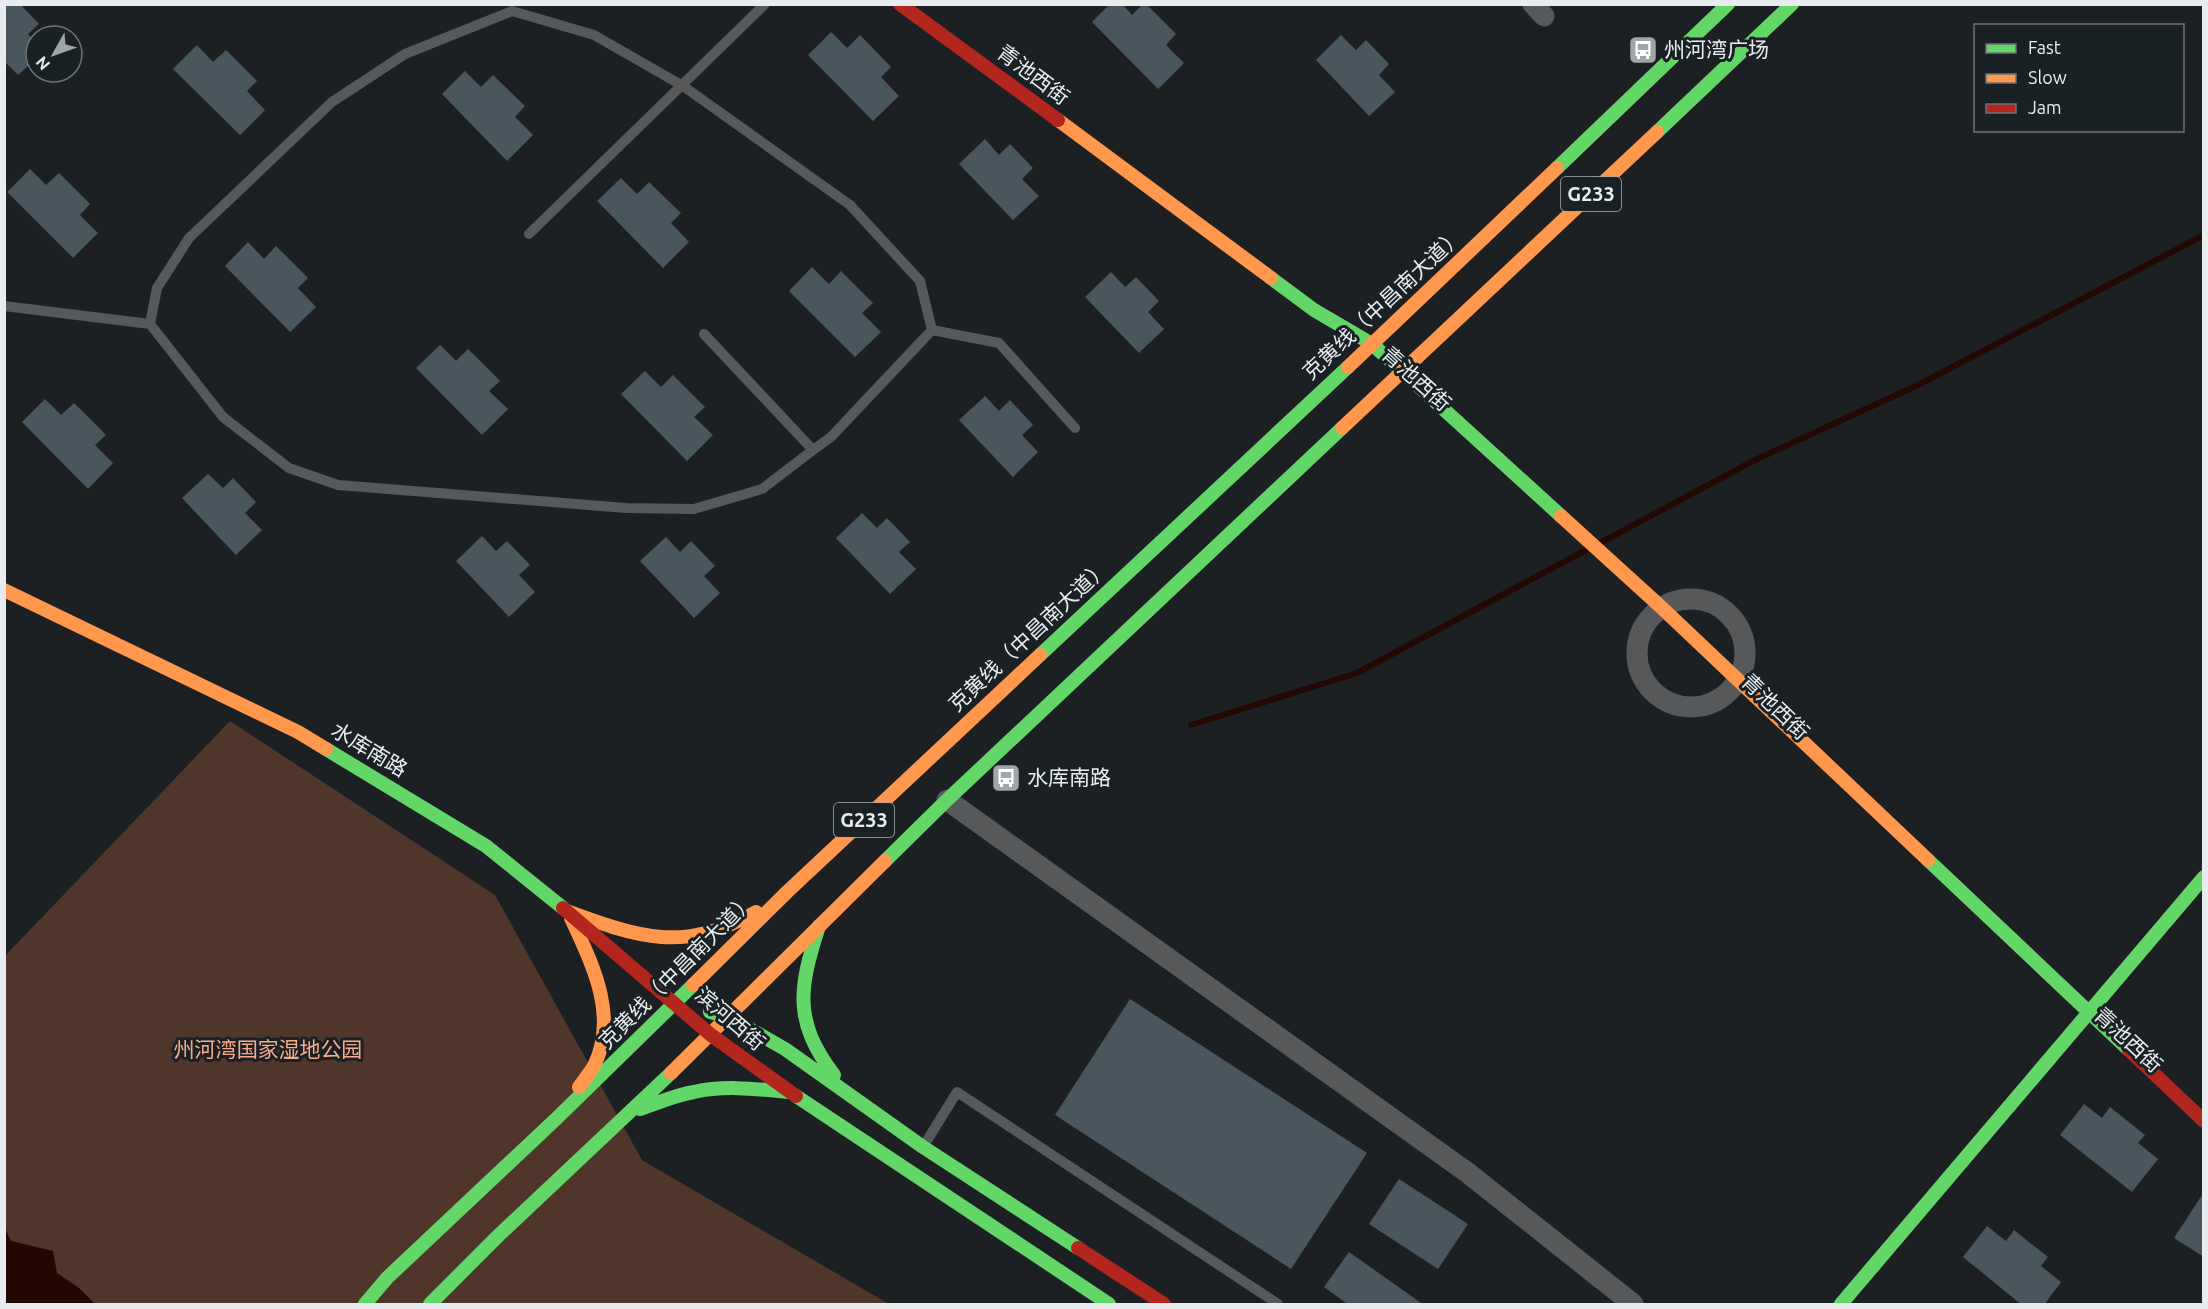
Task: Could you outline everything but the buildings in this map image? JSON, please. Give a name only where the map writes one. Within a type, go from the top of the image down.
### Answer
[{"type":"main road","name":"青池西街","points":[[900,4],[1314,309],[1372,344],[1624,573],[1652,616],[2081,1020],[2199,1125]]},
{"type":"main road","name":"克黄线（中昌南大道）","points":[[365,1305],[387,1278],[557,1118],[787,892],[1363,359],[1372,344],[1728,4]]},
{"type":"main road","name":"G233","points":[[430,1305],[483,1250],[711,1035],[947,800],[1792,4]]},
{"type":"main road","name":"青池西街","points":[[1314,309],[1363,359]]},
{"type":"main road","name":"水库南路","points":[[4,591],[298,732],[486,846],[676,1002]]},
{"type":"main road","points":[[1841,1305],[2204,877]]},
{"type":"main road","points":[[567,911],[627,933],[672,938],[726,927],[787,892]]},
{"type":"main road","points":[[557,1118],[595,1064],[605,1022],[604,998],[567,911]]},
{"type":"main road","points":[[819,926],[804,977],[802,1001],[805,1023],[812,1044],[823,1063],[853,1097]]},
{"type":"main road","name":"滨河西街","points":[[676,1002],[729,1017],[785,1049],[923,1147],[1164,1305]]},
{"type":"main road","name":"滨河西街","points":[[676,1002],[711,1035],[788,1092],[1109,1305]]},
{"type":"main road","name":"青池西街","points":[[2145,1084],[2199,1125]]},
{"type":"main road","points":[[627,1114],[681,1095],[704,1090],[746,1088],[788,1092]]},
{"type":"street","points":[[1684,598],[1702,599],[1720,606],[1733,618],[1743,634],[1746,652],[1743,670],[1731,689],[1721,698],[1705,705],[1688,707],[1670,703],[1655,694],[1644,680],[1638,664],[1637,646],[1642,629],[1652,616],[1684,598]]},
{"type":"street","points":[[947,800],[1468,1173],[1633,1305]]},
{"type":"lane","points":[[529,234],[765,4]]},
{"type":"lane","points":[[150,324],[157,288],[189,238],[332,102],[405,54],[512,8],[594,35],[683,86],[850,206],[920,281],[932,330]]},
{"type":"lane","points":[[4,306],[150,324],[222,417],[289,468],[338,485],[626,508],[694,509],[762,489],[831,437],[932,330]]},
{"type":"lane","points":[[932,330],[999,343],[1075,428]]},
{"type":"lane","points":[[704,334],[813,450]]},
{"type":"lane","points":[[923,1147],[957,1092],[1278,1305]]},
{"type":"green space","name":"州河湾国家湿地公园","points":[[230,721],[495,895],[642,1160],[889,1304],[5,1304],[4,957]]},
{"type":"shaded area","points":[[5,1228],[11,1241],[53,1251],[57,1273],[79,1288],[95,1304],[5,1304]]},
{"type":"waterway","points":[[1600,543],[1753,461],[1920,384],[2204,235]]},
{"type":"waterway","points":[[1191,725],[1357,673],[1586,550]]},
{"type":"traffic: fast","points":[[1557,168],[1728,4]]},
{"type":"traffic: fast","points":[[1657,132],[1792,4]]},
{"type":"traffic: fast","points":[[1271,278],[1314,310],[1372,344],[1561,516]]},
{"type":"traffic: fast","points":[[1040,655],[1348,367]]},
{"type":"traffic: fast","points":[[885,861],[1342,428]]},
{"type":"traffic: fast","points":[[326,749],[486,846],[563,908]]},
{"type":"traffic: fast","points":[[1928,860],[2129,1050]]},
{"type":"traffic: fast","points":[[1841,1304],[2204,877]]},
{"type":"traffic: fast","points":[[819,926],[807,968],[804,1004],[812,1038],[834,1075]]},
{"type":"traffic: fast","points":[[365,1304],[387,1278],[557,1118],[693,985]]},
{"type":"traffic: fast","points":[[710,1012],[729,1017],[785,1049],[923,1147],[1078,1248]]},
{"type":"traffic: fast","points":[[430,1304],[499,1235],[671,1073]]},
{"type":"traffic: fast","points":[[640,1109],[680,1095],[705,1090],[741,1088],[788,1092]]},
{"type":"traffic: fast","points":[[796,1096],[1109,1304]]},
{"type":"traffic: slow","points":[[1058,120],[1271,278]]},
{"type":"traffic: slow","points":[[1342,428],[1657,132]]},
{"type":"traffic: slow","points":[[1348,367],[1557,168]]},
{"type":"traffic: slow","points":[[1561,516],[1661,607],[1928,860]]},
{"type":"traffic: slow","points":[[4,590],[298,732],[326,749]]},
{"type":"traffic: slow","points":[[693,985],[787,892],[1040,655]]},
{"type":"traffic: slow","points":[[671,1073],[885,861]]},
{"type":"traffic: slow","points":[[567,911],[617,928],[662,937],[683,937],[706,933],[730,925],[756,912]]},
{"type":"traffic: slow","points":[[571,918],[600,990],[604,1027],[595,1064],[579,1087]]},
{"type":"traffic: jam","points":[[900,4],[1058,120]]},
{"type":"traffic: jam","points":[[563,908],[711,1035],[796,1096]]},
{"type":"traffic: jam","points":[[2129,1050],[2204,1121]]},
{"type":"traffic: jam","points":[[1078,1248],[1164,1304]]},
{"type":"place","name":"州河湾广场","points":[[1643,50]]},
{"type":"place","name":"水库南路","points":[[1006,778]]}]
